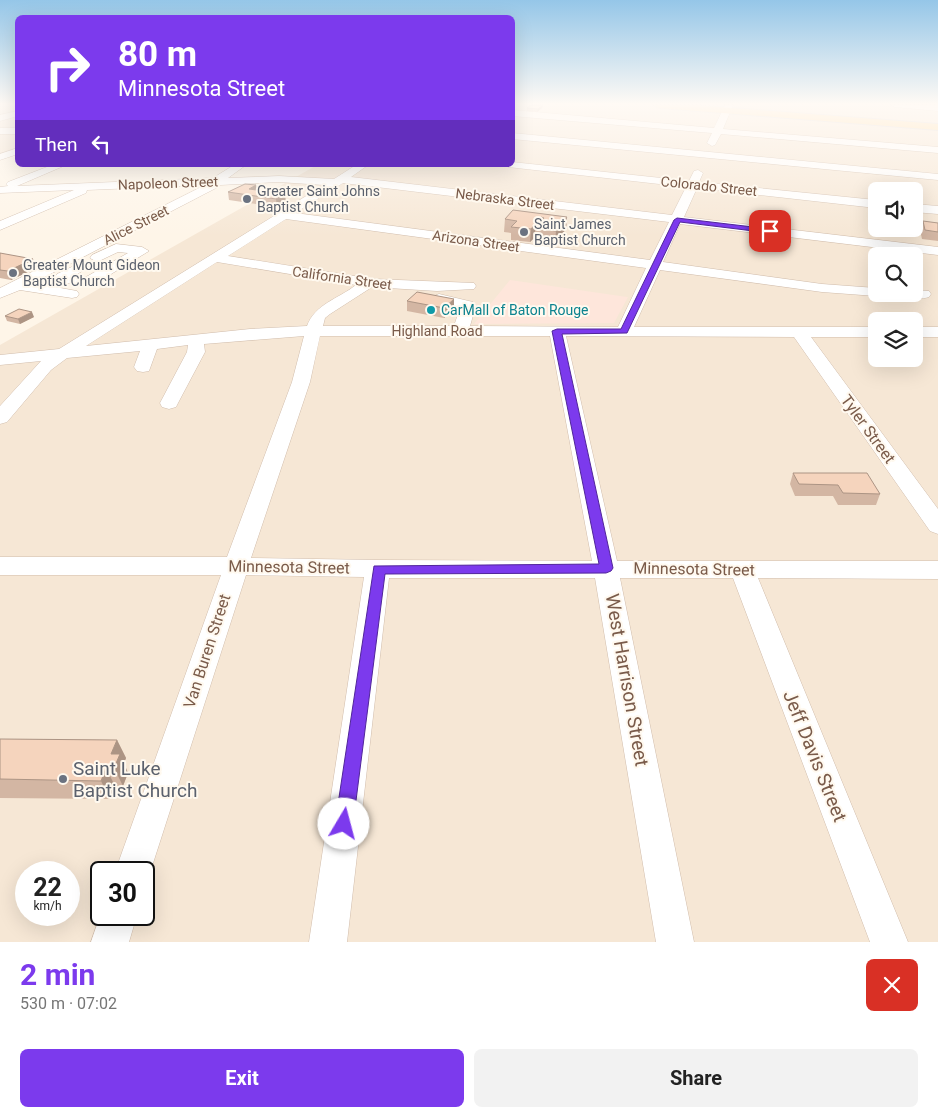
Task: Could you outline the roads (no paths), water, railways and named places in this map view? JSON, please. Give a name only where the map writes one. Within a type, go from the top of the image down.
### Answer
[{"type":"street","points":[[645,149],[938,177]]},
{"type":"street","points":[[624,332],[709,149]]},
{"type":"street","points":[[0,157],[15,152]]},
{"type":"street","name":"Colorado Street","points":[[515,165],[868,203]]},
{"type":"street","points":[[0,189],[57,167]]},
{"type":"street","name":"Alice Street","points":[[0,294],[212,184],[238,167]]},
{"type":"street","points":[[0,418],[45,366],[62,354],[360,167]]},
{"type":"street","name":"Napoleon Street","points":[[0,189],[212,184],[288,179],[338,181]]},
{"type":"street","name":"Nebraska Street","points":[[338,181],[938,251]]},
{"type":"street","points":[[212,184],[240,188]]},
{"type":"street","points":[[0,226],[93,186]]},
{"type":"street","points":[[923,209],[938,210]]},
{"type":"street","name":"Arizona Street","points":[[284,215],[822,288],[868,291]]},
{"type":"street","points":[[68,259],[89,262],[116,248],[142,251],[88,282],[62,277],[89,262]]},
{"type":"street","name":"California Street","points":[[215,258],[368,283],[424,288],[469,286]]},
{"type":"street","name":"Van Buren Street","points":[[137,861],[236,566],[302,382],[320,314],[368,283]]},
{"type":"street","points":[[17,285],[72,294]]},
{"type":"street","points":[[412,331],[425,309],[439,300],[468,305],[461,331]]},
{"type":"street","name":"West Harrison Street","points":[[557,331],[606,568],[675,942]]},
{"type":"street","name":"Tyler Street","points":[[798,331],[938,526]]},
{"type":"street","name":"Highland Road","points":[[0,360],[274,332],[868,332]]},
{"type":"street","points":[[923,332],[938,332]]},
{"type":"street","points":[[169,403],[196,352],[196,340]]},
{"type":"street","points":[[143,367],[150,345]]},
{"type":"street","name":"Minnesota Street","points":[[4,571],[236,566],[378,569],[938,570]]},
{"type":"street","points":[[328,942],[378,569]]},
{"type":"street","name":"Jeff Davis Street","points":[[742,570],[889,942]]},
{"type":"street","points":[[110,942],[115,926]]},
{"type":"place","name":"Greater Saint Johns Baptist Church","points":[[247,199]]},
{"type":"place","name":"Saint James Baptist Church","points":[[524,232]]},
{"type":"place","name":"Greater Mount Gideon Baptist Church","points":[[13,273]]},
{"type":"place","name":"CarMall of Baton Rouge","points":[[431,310]]},
{"type":"place","name":"Saint Luke Baptist Church","points":[[63,779]]}]
